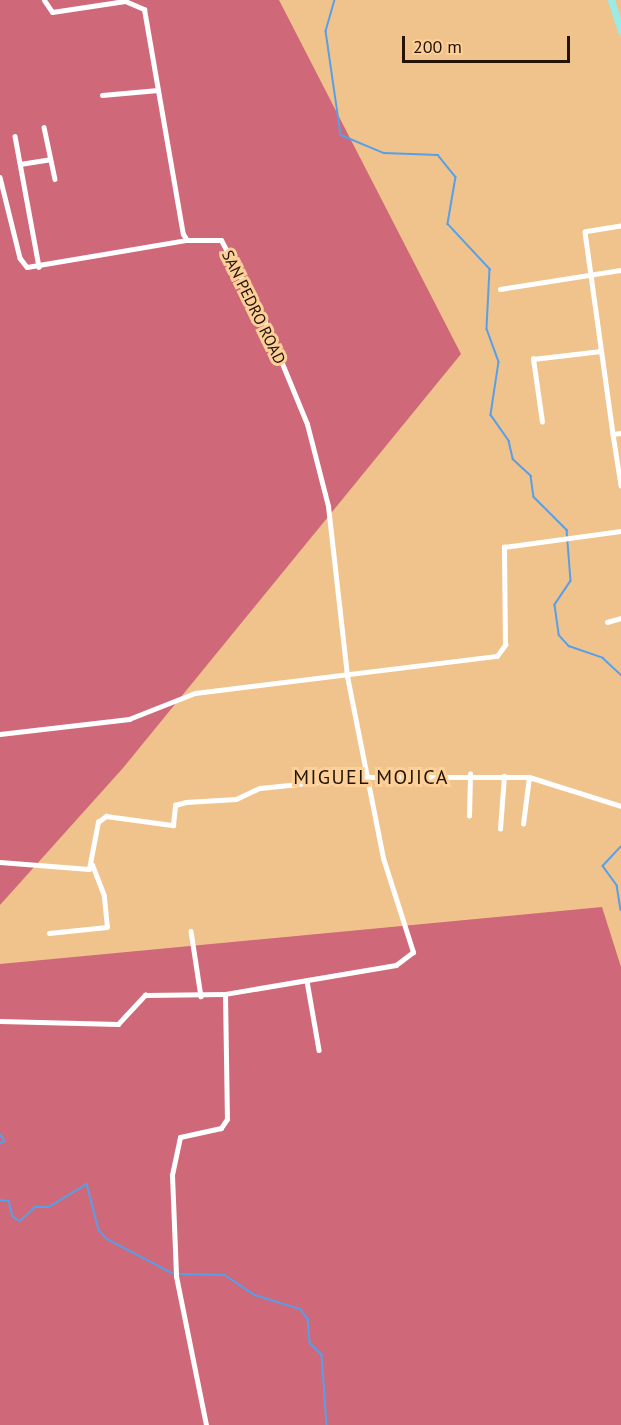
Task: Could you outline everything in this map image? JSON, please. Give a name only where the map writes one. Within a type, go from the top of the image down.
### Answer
[{"type":"main road","points":[[611,0],[621,31]]},
{"type":"street","points":[[0,177],[22,264],[39,267],[187,240],[146,14],[138,3],[52,12],[44,0]]},
{"type":"street","points":[[102,95],[158,90]]},
{"type":"street","points":[[44,127],[55,179]]},
{"type":"street","points":[[15,136],[39,267]]},
{"type":"street","points":[[20,164],[50,159]]},
{"type":"street","points":[[621,226],[585,232],[621,485]]},
{"type":"street","name":"SAN PEDRO ROAD","points":[[187,240],[221,240],[265,322],[307,424],[328,506],[348,676]]},
{"type":"street","points":[[500,289],[621,270]]},
{"type":"street","points":[[542,422],[533,359],[601,351]]},
{"type":"street","points":[[613,434],[621,433]]},
{"type":"street","points":[[0,734],[129,719],[195,693],[497,657],[505,645],[501,553],[512,543],[621,531]]},
{"type":"street","points":[[607,622],[621,618]]},
{"type":"street","points":[[0,1021],[118,1023],[141,996],[225,994],[307,981],[396,965],[413,952],[391,892],[348,676]]},
{"type":"street","points":[[469,816],[470,774]]},
{"type":"street","points":[[49,933],[107,927],[104,896],[92,865],[98,822],[106,816],[172,825],[175,805],[186,802],[236,799],[260,788],[369,777],[470,774],[529,777],[621,806]]},
{"type":"street","points":[[500,829],[504,776]]},
{"type":"street","points":[[523,824],[529,777]]},
{"type":"street","points":[[0,862],[83,870],[92,865]]},
{"type":"street","points":[[191,932],[201,996]]},
{"type":"street","points":[[307,981],[319,1050]]},
{"type":"street","points":[[206,1425],[174,1260],[176,1141],[221,1128],[227,1119],[225,994]]},
{"type":"shaded area","points":[[0,0],[279,0],[461,354],[123,768],[0,905]]},
{"type":"shaded area","points":[[602,907],[621,967],[621,1425],[0,1425],[0,964]]},
{"type":"waterway","points":[[335,0],[326,31],[341,135],[384,153],[438,155],[456,177],[448,224],[490,269],[487,329],[499,362],[491,415],[509,441],[513,459],[531,476],[534,497],[567,530],[571,581],[555,605],[559,635],[569,646],[603,658],[621,675]]},
{"type":"waterway","points":[[621,847],[603,866],[617,885],[621,910]]},
{"type":"waterway","points":[[0,1134],[5,1141],[0,1144]]},
{"type":"waterway","points":[[0,1200],[9,1201],[13,1217],[20,1221],[35,1207],[49,1207],[87,1184],[99,1230],[107,1239],[174,1274]]},
{"type":"waterway","points":[[179,1274],[225,1275],[255,1295],[300,1309],[308,1319],[310,1343],[322,1355],[327,1425]]},
{"type":"district","name":"MIGUEL MOJICA","points":[[371,777]]}]
